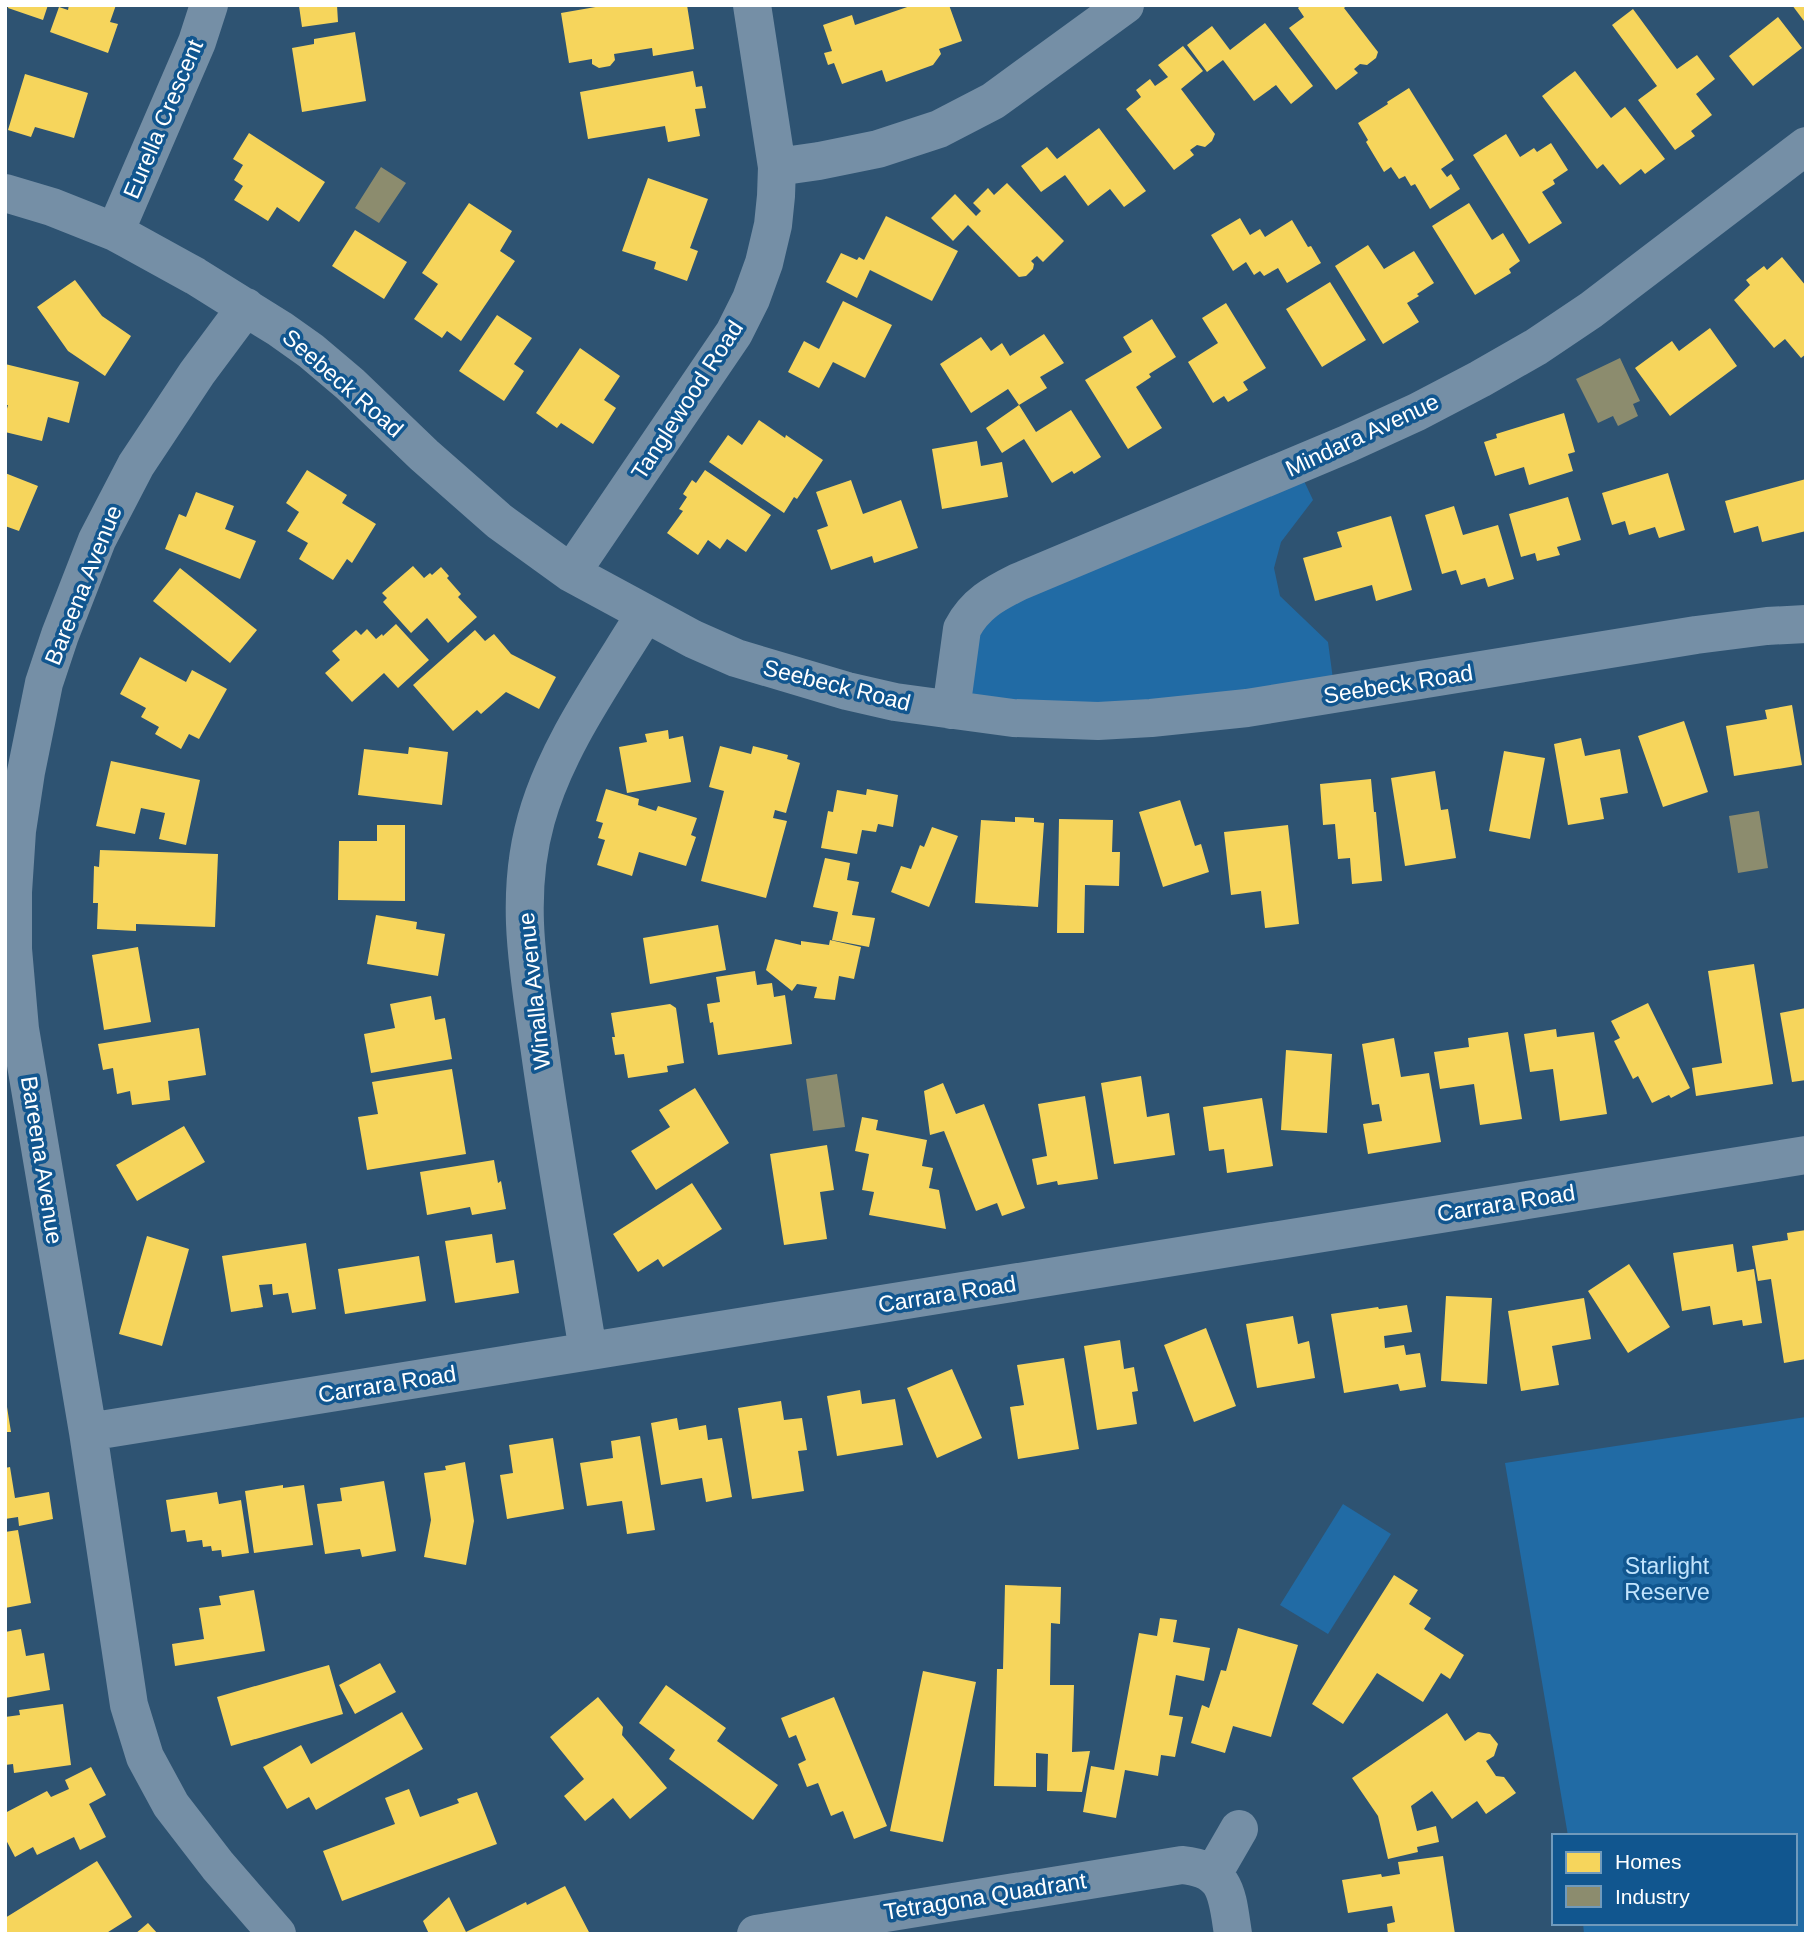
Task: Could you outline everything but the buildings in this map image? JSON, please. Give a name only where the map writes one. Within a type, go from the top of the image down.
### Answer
[{"type":"street","name":"Eurella Crescent","points":[[115,232],[197,42],[209,5]]},
{"type":"street","name":"Tanglewood Road","points":[[571,573],[734,333],[751,299],[764,263],[773,225],[776,167],[752,5]]},
{"type":"street","points":[[776,167],[878,149],[939,129],[993,101],[1125,5]]},
{"type":"street","name":"Mindara Avenue","points":[[951,710],[962,629],[984,600],[1018,582],[1346,444],[1480,380],[1591,310],[1806,146]]},
{"type":"street","name":"Seebeck Road","points":[[5,193],[52,207],[115,232],[246,307],[311,351],[499,521],[571,573],[693,639],[736,658],[847,691],[895,702],[1013,718],[1098,721],[1198,714],[1696,635],[1806,624]]},
{"type":"street","name":"Bareena Avenue","points":[[246,307],[197,373],[136,465],[97,540],[76,590],[44,683],[26,772],[17,831],[13,921],[20,1029],[88,1432],[129,1705],[145,1757],[171,1805],[188,1829],[277,1934]]},
{"type":"street","name":"Winalla Avenue","points":[[589,1351],[545,1094],[526,956],[524,887],[536,818],[558,758],[645,614]]},
{"type":"street","name":"Carrara Road","points":[[88,1432],[1806,1155]]},
{"type":"street","points":[[1233,1934],[1226,1890],[1213,1874],[1239,1829]]},
{"type":"street","name":"Tetragona Quadrant","points":[[756,1934],[1171,1865],[1193,1866],[1213,1874]]},
{"type":"green space","points":[[1297,466],[1313,500],[1281,542],[1274,568],[1280,596],[1328,642],[1335,694],[951,710],[962,629]]},
{"type":"green space","name":"Starlight Reserve","points":[[1806,1417],[1806,1934],[1584,1934],[1583,1925],[1797,1925],[1797,1834],[1568,1834],[1505,1463]]},
{"type":"green space","points":[[1343,1504],[1391,1534],[1328,1634],[1280,1605]]}]
